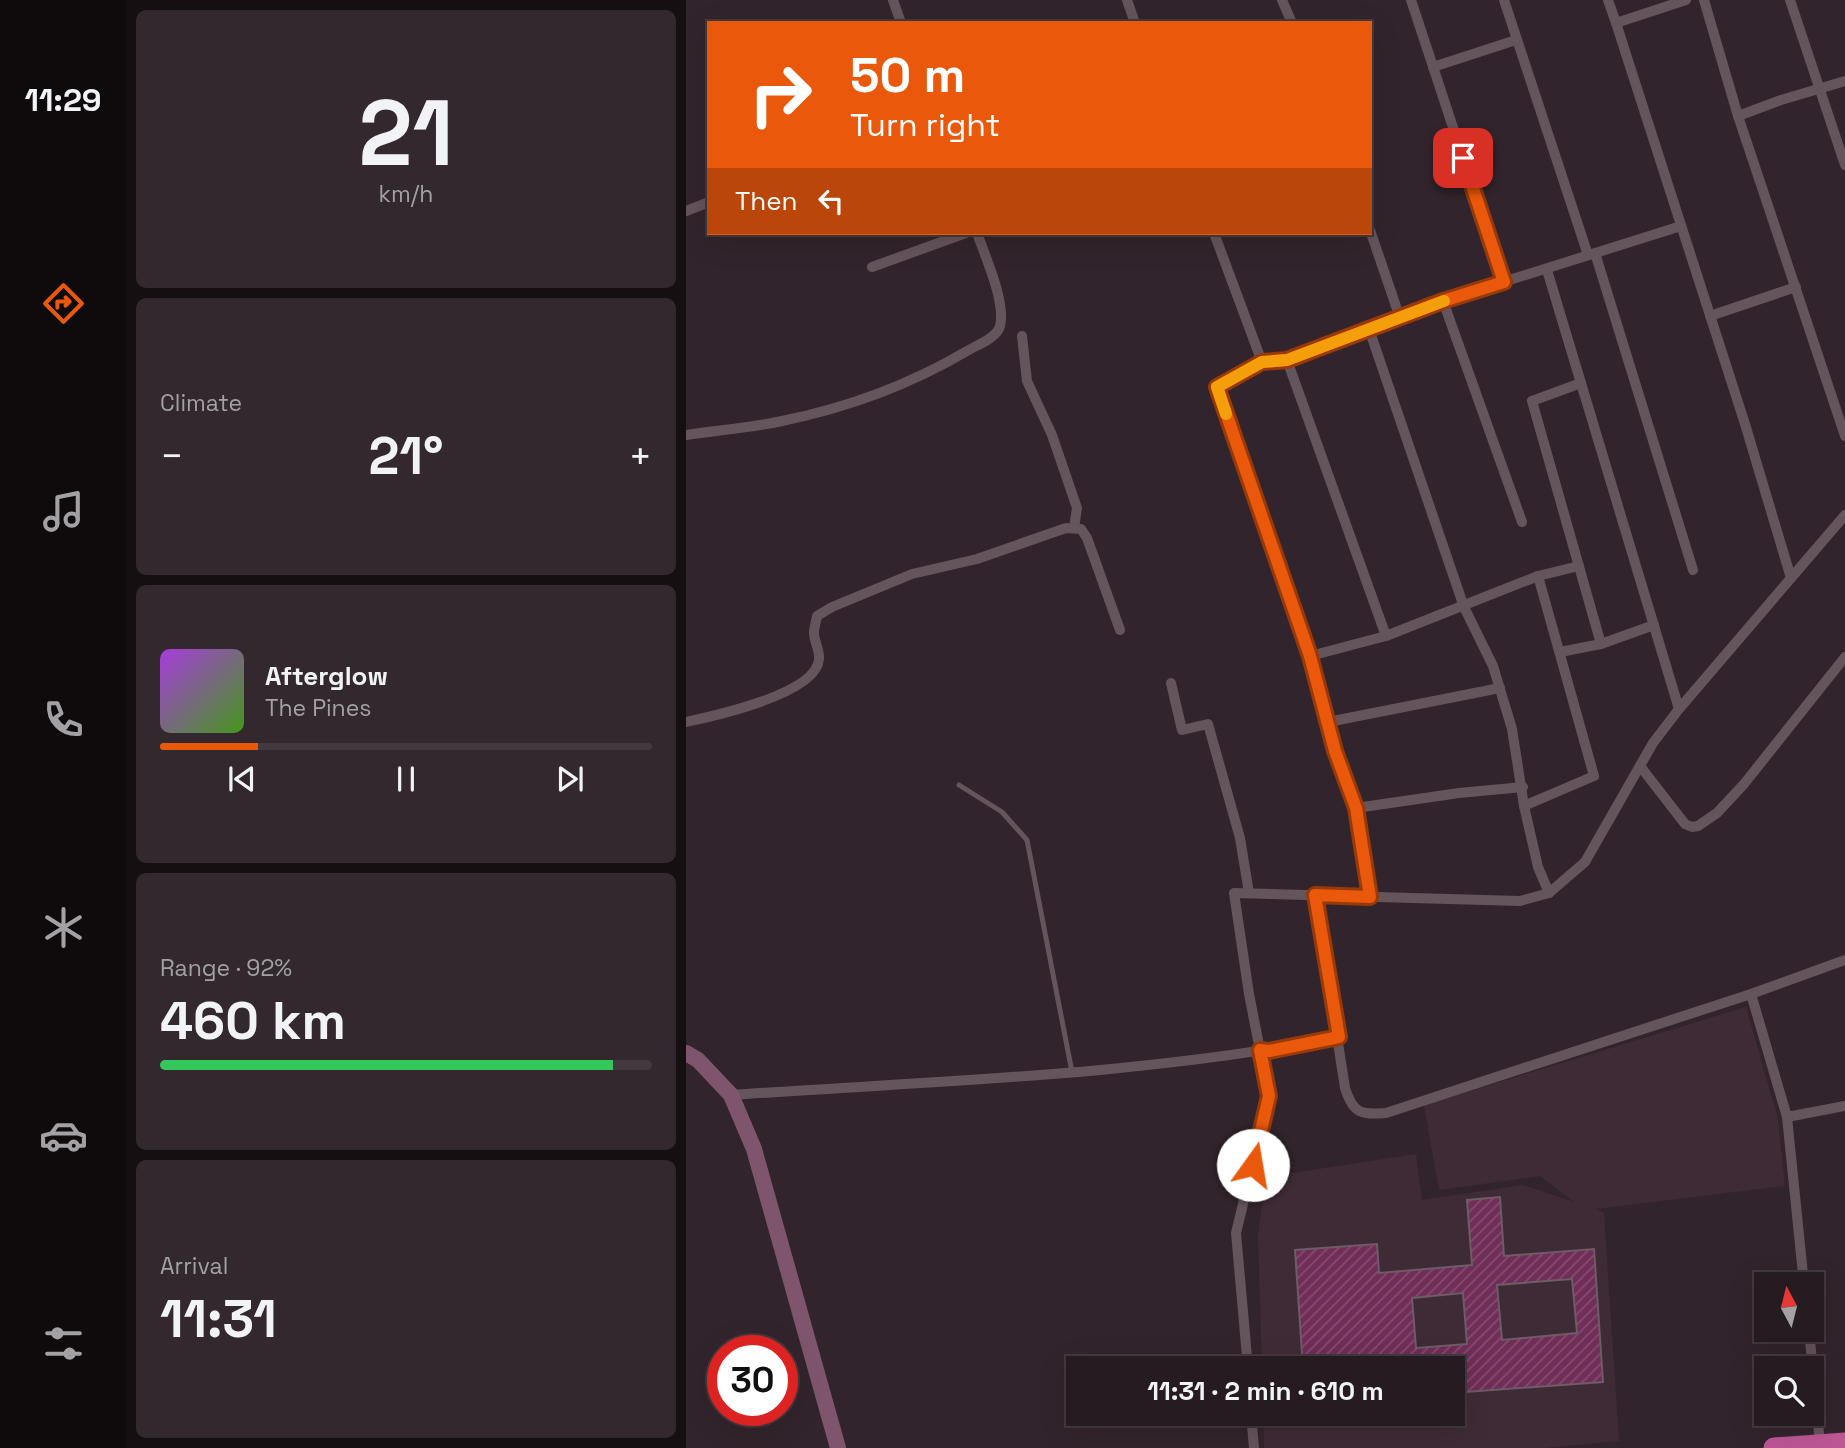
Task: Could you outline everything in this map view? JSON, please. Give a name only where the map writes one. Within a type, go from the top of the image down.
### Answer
[{"type":"highway","points":[[1774,1448],[1845,1443]]},
{"type":"street","points":[[892,0],[900,21]]},
{"type":"street","points":[[1127,0],[1134,21]]},
{"type":"street","points":[[1283,0],[1291,21]]},
{"type":"street","points":[[1411,0],[1504,282]]},
{"type":"street","points":[[1504,0],[1592,254],[1693,570]]},
{"type":"street","points":[[1608,0],[1791,578]]},
{"type":"street","points":[[1616,23],[1686,0]]},
{"type":"street","points":[[1704,0],[1738,116],[1845,436]]},
{"type":"street","points":[[1790,0],[1845,165]]},
{"type":"street","points":[[1433,67],[1516,40]]},
{"type":"street","points":[[1738,116],[1845,81]]},
{"type":"street","points":[[686,212],[707,203]]},
{"type":"street","points":[[1370,897],[1356,808],[1335,751],[1310,656],[1217,387],[1262,362],[1287,360],[1443,301],[1681,226]]},
{"type":"street","points":[[872,267],[960,235]]},
{"type":"street","points":[[686,435],[782,421],[863,399],[942,366],[991,337],[1000,329],[999,299],[978,235]]},
{"type":"street","points":[[1215,235],[1262,362]]},
{"type":"street","points":[[1372,235],[1400,317]]},
{"type":"street","points":[[1547,270],[1679,709]]},
{"type":"street","points":[[1710,316],[1796,287]]},
{"type":"street","points":[[1443,301],[1522,522]]},
{"type":"street","points":[[1369,330],[1464,607],[1493,666],[1512,729],[1524,806],[1538,867],[1549,893]]},
{"type":"street","points":[[1022,336],[1027,381],[1052,435],[1077,508],[1074,528]]},
{"type":"street","points":[[1287,360],[1386,636]]},
{"type":"street","points":[[1581,383],[1532,401],[1601,644]]},
{"type":"street","points":[[1247,1356],[1236,1233],[1269,1096],[1234,893],[1520,901],[1549,893],[1585,862],[1653,743],[1679,709],[1845,515]]},
{"type":"street","points":[[686,722],[744,709],[803,682],[815,672],[820,660],[814,632],[817,617],[832,607],[912,574],[977,559],[1066,528],[1081,529],[1087,538],[1120,630]]},
{"type":"street","points":[[1310,656],[1386,636],[1538,576],[1579,566]]},
{"type":"street","points":[[1524,806],[1594,776],[1538,576]]},
{"type":"street","points":[[1560,652],[1601,644],[1654,625]]},
{"type":"street","points":[[1640,766],[1685,824],[1692,827],[1705,822],[1744,784],[1845,657]]},
{"type":"street","points":[[1171,683],[1182,730],[1208,724],[1240,838],[1249,893]]},
{"type":"street","points":[[1328,722],[1500,688]]},
{"type":"street","points":[[1356,808],[1523,787]]},
{"type":"street","points":[[1315,895],[1345,1088],[1349,1101],[1357,1111],[1367,1114],[1386,1113],[1751,994],[1845,960]]},
{"type":"street","points":[[1751,994],[1787,1117],[1803,1272]]},
{"type":"street","points":[[731,1095],[1072,1072],[1269,1051],[1339,1037]]},
{"type":"street","points":[[686,1053],[698,1060],[731,1095],[754,1149],[838,1448]]},
{"type":"street","points":[[1787,1117],[1845,1106]]},
{"type":"street","points":[[1810,1342],[1821,1444]]},
{"type":"street","points":[[1252,1426],[1254,1448]]},
{"type":"lane","points":[[959,785],[1002,811],[1027,840],[1072,1072]]},
{"type":"shaded area","points":[[1746,1007],[1778,1119],[1785,1186],[1595,1209],[1604,1213],[1619,1441],[1544,1448],[1264,1448],[1263,1426],[1465,1426],[1465,1356],[1262,1356],[1258,1234],[1266,1177],[1416,1154],[1422,1200],[1523,1185],[1574,1202],[1540,1176],[1439,1190],[1424,1105]]},
{"type":"building","points":[[1500,1197],[1504,1256],[1594,1249],[1603,1382],[1465,1392],[1465,1356],[1302,1356],[1295,1250],[1377,1244],[1379,1273],[1472,1265],[1467,1200]],"holes":[[[1572,1279],[1577,1333],[1502,1340],[1497,1285]],[[1463,1293],[1467,1344],[1416,1348],[1412,1298]]]},
{"type":"slow traffic","points":[[1226,414],[1217,387],[1262,362],[1287,360],[1444,301]]},
{"type":"route","points":[[1253,1165],[1269,1096],[1260,1050],[1269,1051],[1339,1037],[1315,895],[1370,897],[1356,808],[1335,751],[1310,656],[1217,387],[1262,362],[1287,360],[1443,301],[1504,282],[1463,158]]}]
